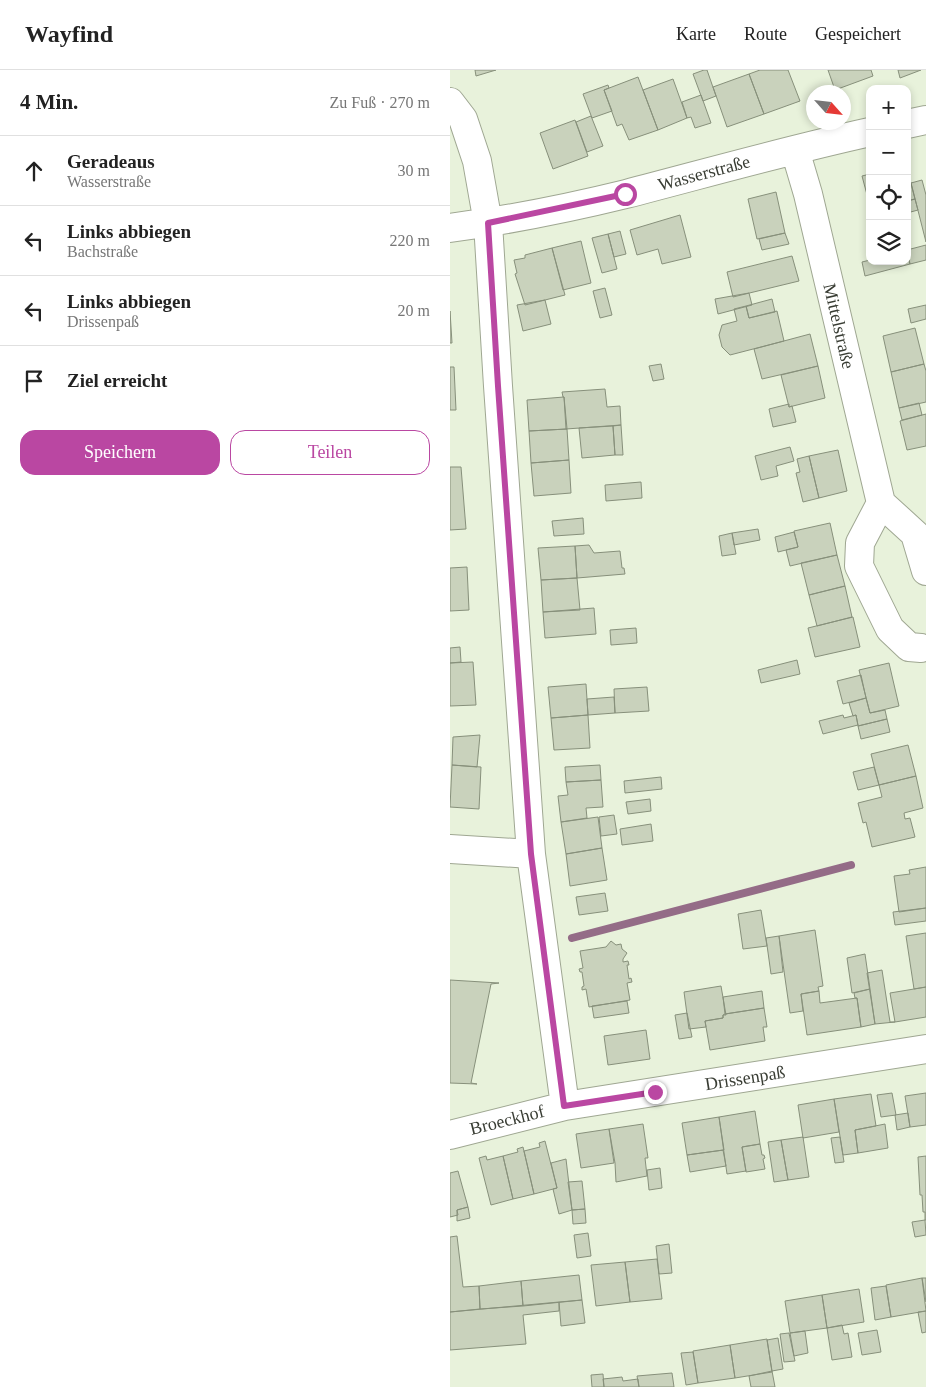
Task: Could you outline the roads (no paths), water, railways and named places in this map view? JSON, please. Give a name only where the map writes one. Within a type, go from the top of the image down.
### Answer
[{"type":"street","points":[[450,102],[463,119],[477,161],[488,223],[531,854],[564,1106]]},
{"type":"street","points":[[911,123],[926,120]]},
{"type":"street","name":"Wasserstraße","points":[[450,228],[488,223],[625,194],[717,169],[866,133]]},
{"type":"street","name":"Mittelstraße","points":[[795,150],[808,194],[881,503]]},
{"type":"street","points":[[924,649],[909,647],[890,629],[859,566],[860,543],[881,503],[915,534],[926,571]]},
{"type":"street","points":[[450,849],[531,854]]},
{"type":"street","name":"Drissenpaß","points":[[564,1106],[926,1049]]},
{"type":"street","name":"Broeckhof","points":[[450,1135],[564,1106]]},
{"type":"waterway","points":[[572,938],[851,865]]}]
